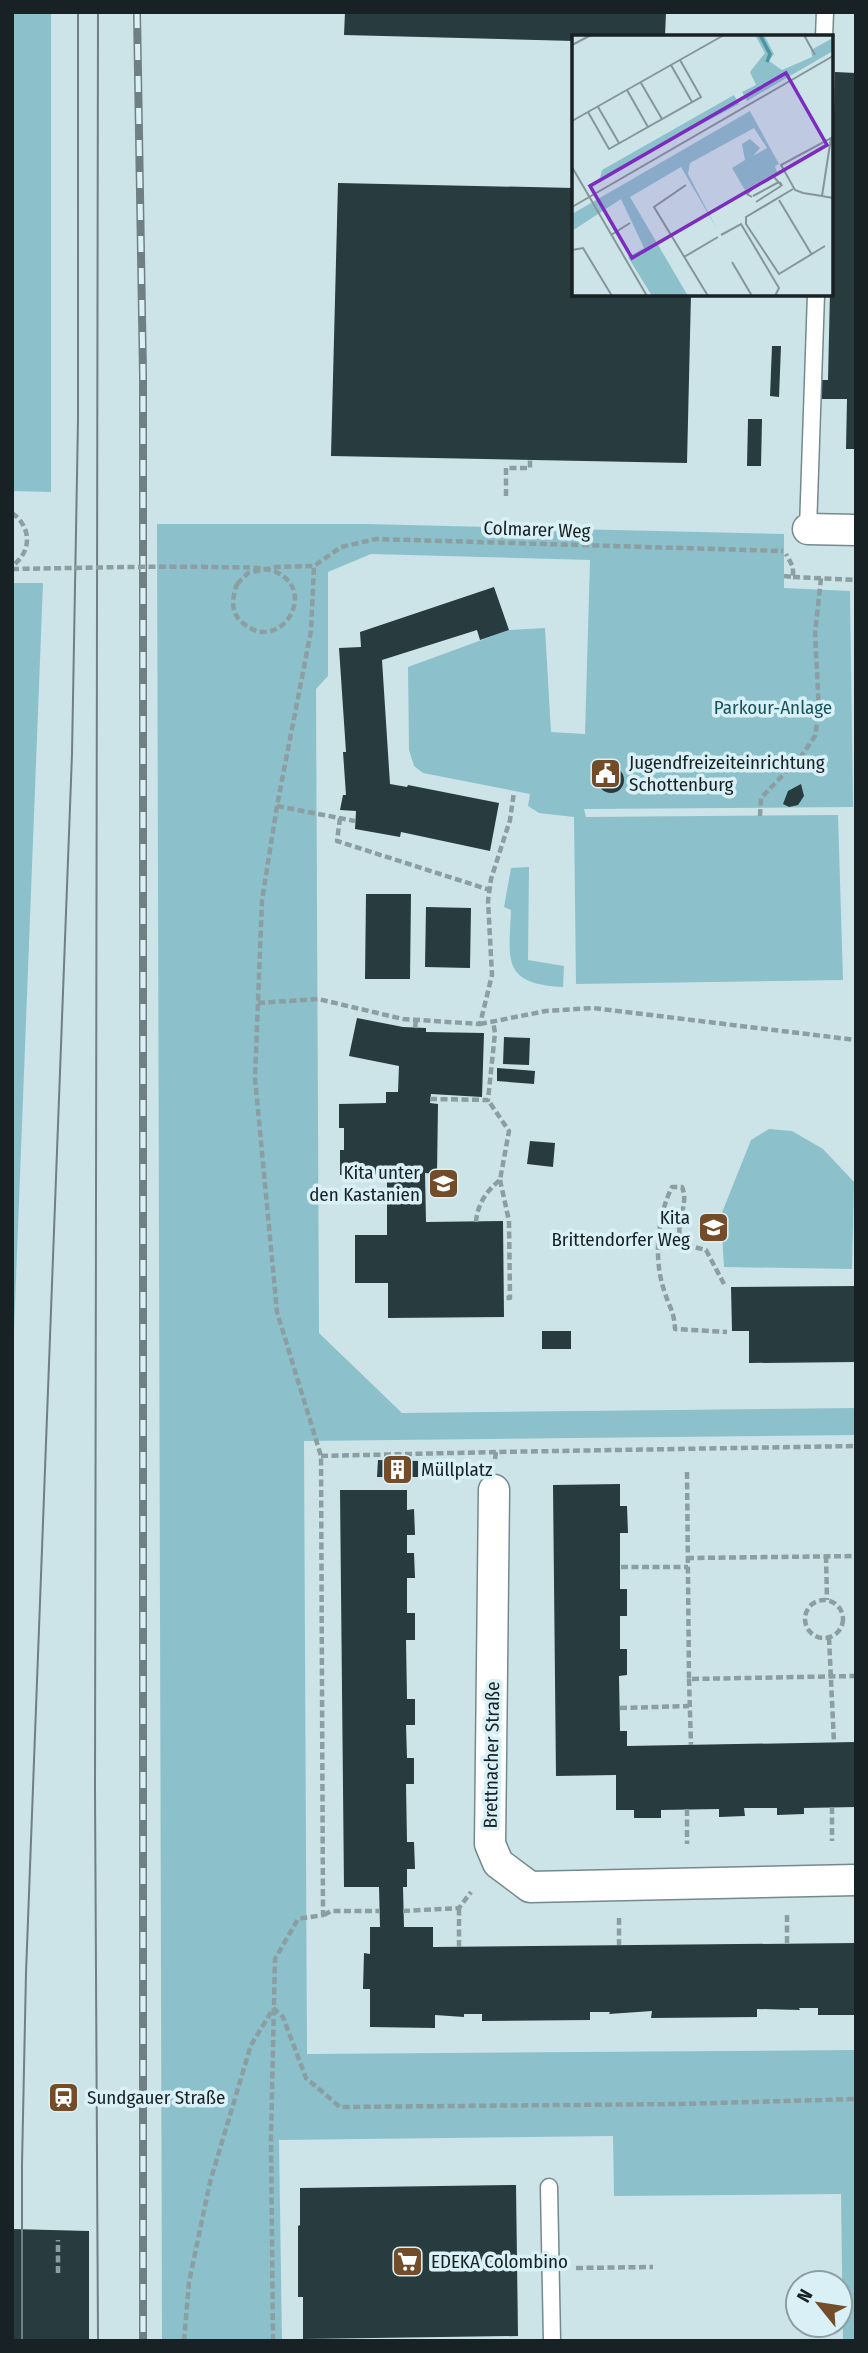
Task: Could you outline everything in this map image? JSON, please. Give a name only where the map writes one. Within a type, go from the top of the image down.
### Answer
[{"type":"street","points":[[808,530],[856,530]]},
{"type":"street","name":"Brettnacher Straße","points":[[494,1490],[490,1844],[498,1863],[530,1887],[856,1880]]},
{"type":"lane","points":[[824,35],[825,12]]},
{"type":"lane","points":[[808,530],[816,296]]},
{"type":"lane","points":[[549,2187],[552,2341]]},
{"type":"path","points":[[506,496],[506,468],[530,468],[530,460]]},
{"type":"path","points":[[12,513],[23,522],[27,532],[27,546],[21,559],[12,567]]},
{"type":"path","points":[[793,577],[793,567],[784,551],[808,530]]},
{"type":"path","name":"Colmarer Weg","points":[[313,566],[341,547],[376,539],[784,551]]},
{"type":"path","points":[[12,567],[212,567],[260,569],[276,572],[286,579],[295,600],[293,611],[283,625],[267,632],[253,630],[241,622],[234,610],[233,598],[237,584],[248,573],[276,567],[313,566],[311,631],[262,900],[255,1078],[277,1311],[321,1455],[323,1915]]},
{"type":"path","points":[[784,576],[856,580]]},
{"type":"path","points":[[760,817],[761,798],[802,755],[816,736],[819,674],[816,634],[821,578]]},
{"type":"path","points":[[480,1024],[492,975],[489,890],[510,820],[514,792]]},
{"type":"path","points":[[277,806],[355,821]]},
{"type":"path","points":[[340,818],[337,841],[489,890]]},
{"type":"path","points":[[258,1003],[318,999],[403,1019],[480,1024],[546,1011],[593,1008],[856,1040]]},
{"type":"path","points":[[415,1028],[416,1020]]},
{"type":"path","points":[[493,1021],[495,1033],[488,1100],[509,1131],[500,1180],[509,1221],[510,1298],[503,1298]]},
{"type":"path","points":[[430,1099],[488,1100]]},
{"type":"path","points":[[476,1222],[477,1212],[490,1188],[500,1180]]},
{"type":"path","points":[[724,1284],[706,1250],[682,1244],[679,1237],[686,1196],[682,1186],[672,1186],[663,1204],[659,1267],[665,1294],[674,1312],[675,1329],[727,1332]]},
{"type":"path","points":[[321,1455],[856,1446]]},
{"type":"path","points":[[494,1490],[496,1452]]},
{"type":"path","points":[[687,1472],[691,1745]]},
{"type":"path","points":[[826,1556],[827,1600]]},
{"type":"path","points":[[687,1558],[856,1556]]},
{"type":"path","points":[[621,1567],[688,1567]]},
{"type":"path","points":[[827,1600],[840,1608],[843,1615],[840,1630],[829,1638],[815,1635],[810,1630],[806,1616],[813,1604],[827,1600]]},
{"type":"path","points":[[829,1638],[834,1743]]},
{"type":"path","points":[[689,1679],[856,1676]]},
{"type":"path","points":[[620,1708],[689,1706]]},
{"type":"path","points":[[832,1807],[832,1841]]},
{"type":"path","points":[[687,1810],[687,1844]]},
{"type":"path","points":[[459,1947],[459,1908],[471,1892]]},
{"type":"path","points":[[403,1911],[459,1908]]},
{"type":"path","points":[[273,2341],[275,1959],[298,1919],[323,1915],[331,1910],[380,1912]]},
{"type":"path","points":[[787,1915],[787,1944]]},
{"type":"path","points":[[619,1917],[619,1945]]},
{"type":"path","points":[[273,2008],[283,2017],[306,2078],[340,2108],[856,2099]]},
{"type":"path","points":[[184,2341],[189,2282],[210,2182],[250,2045],[273,2008]]},
{"type":"path","points":[[58,2240],[58,2273]]},
{"type":"path","points":[[550,2268],[653,2267]]},
{"type":"green space","points":[[12,12],[51,12],[51,492],[12,491]]},
{"type":"green space","name":"Parkour-Anlage","points":[[157,524],[367,524],[784,534],[784,588],[850,591],[853,807],[584,809],[586,817],[838,815],[843,980],[576,984],[574,817],[539,813],[528,806],[530,794],[423,773],[414,766],[409,750],[408,667],[509,630],[545,628],[551,732],[585,734],[590,560],[371,554],[328,572],[328,676],[316,689],[319,1333],[402,1413],[856,1408],[856,1435],[304,1441],[307,2054],[856,2050],[856,2341],[843,2341],[854,2339],[854,2269],[842,2269],[841,2194],[614,2196],[613,2136],[279,2140],[282,2341],[162,2341]]},
{"type":"green space","points":[[12,583],[43,583],[12,1382]]},
{"type":"green space","points":[[529,867],[528,960],[564,966],[563,987],[528,981],[519,975],[510,956],[511,910],[504,907],[511,868]]},
{"type":"green space","points":[[769,1129],[792,1131],[823,1149],[854,1182],[852,1269],[724,1267],[721,1215],[751,1140]]},
{"type":"building","points":[[345,12],[666,12],[665,35],[572,35],[572,41],[344,35]]},
{"type":"building","points":[[835,72],[856,73],[856,449],[846,449],[847,399],[820,399],[821,380],[828,380],[830,296],[833,296]]},
{"type":"building","points":[[338,183],[572,188],[572,296],[691,296],[687,463],[331,456]]},
{"type":"building","points":[[772,346],[781,346],[779,397],[770,396]]},
{"type":"building","points":[[748,419],[762,419],[761,466],[747,466]]},
{"type":"building","points":[[494,587],[509,630],[480,640],[477,630],[382,660],[390,784],[408,785],[499,803],[490,851],[401,832],[400,837],[355,829],[356,811],[340,810],[343,795],[346,795],[343,752],[346,752],[339,648],[361,647],[360,632]]},
{"type":"building","points":[[611,767],[620,771],[624,780],[620,789],[611,793],[602,789],[598,780],[602,771]]},
{"type":"building","points":[[801,784],[804,796],[798,805],[789,807],[783,804],[788,791]]},
{"type":"building","points":[[366,894],[411,894],[410,979],[365,979]]},
{"type":"building","points":[[426,907],[471,908],[470,968],[425,967]]},
{"type":"building","points":[[357,1018],[403,1027],[426,1028],[426,1032],[484,1033],[482,1097],[431,1094],[430,1103],[438,1104],[437,1174],[425,1173],[426,1222],[503,1221],[504,1317],[388,1318],[388,1283],[355,1283],[355,1235],[387,1235],[387,1174],[340,1175],[340,1150],[344,1150],[344,1128],[339,1128],[339,1104],[386,1103],[386,1092],[398,1092],[399,1066],[349,1056]]},
{"type":"building","points":[[504,1037],[530,1038],[529,1065],[503,1064]]},
{"type":"building","points":[[497,1068],[535,1071],[534,1084],[497,1081]]},
{"type":"building","points":[[530,1141],[555,1143],[553,1167],[527,1164]]},
{"type":"building","points":[[856,1286],[856,1362],[749,1363],[749,1331],[732,1331],[731,1287]]},
{"type":"building","points":[[542,1331],[571,1331],[571,1349],[542,1349]]},
{"type":"building","name":"Müllplatz","points":[[378,1460],[418,1461],[418,1477],[377,1477]]},
{"type":"building","points":[[620,1484],[620,1506],[627,1506],[628,1533],[620,1533],[620,1589],[627,1589],[627,1616],[620,1616],[620,1649],[627,1649],[627,1675],[619,1676],[620,1731],[627,1731],[627,1746],[856,1742],[856,1807],[804,1808],[804,1814],[777,1815],[777,1808],[744,1808],[745,1816],[719,1817],[719,1809],[661,1810],[661,1818],[634,1818],[634,1810],[616,1810],[616,1775],[556,1776],[553,1485]]},
{"type":"building","points":[[340,1490],[407,1490],[407,1510],[414,1509],[415,1535],[407,1535],[407,1553],[414,1553],[415,1578],[407,1578],[407,1613],[415,1613],[415,1640],[406,1640],[407,1699],[415,1699],[415,1725],[406,1725],[407,1758],[414,1758],[414,1784],[406,1784],[407,1842],[414,1842],[415,1869],[407,1869],[407,1887],[403,1887],[404,1927],[433,1927],[433,1947],[856,1943],[856,2015],[818,2015],[818,2008],[799,2008],[800,2010],[757,2009],[757,2017],[651,2018],[652,2011],[609,2014],[610,2012],[590,2012],[590,2020],[482,2021],[482,2014],[464,2014],[464,2017],[435,2015],[435,2028],[370,2027],[370,1989],[363,1989],[364,1953],[370,1954],[370,1927],[380,1927],[379,1887],[344,1887]]},
{"type":"building","name":"EDEKA Colombino","points":[[516,2185],[518,2336],[303,2339],[303,2297],[298,2297],[300,2188]]},
{"type":"building","points":[[12,2229],[89,2231],[89,2341],[12,2341]]},
{"type":"tram line","points":[[22,2341],[26,1973],[72,754],[78,420],[78,12]]},
{"type":"tram line","points":[[98,12],[95,1789],[98,2341]]},
{"type":"railway","points":[[137,12],[143,375],[143,2341]]},
{"type":"place","name":"Jugendfreizeiteinrichtung Schottenburg","points":[[606,773]]},
{"type":"place","name":"Kita unter den Kastanien","points":[[443,1183]]},
{"type":"place","name":"Kita Brittendorfer Weg","points":[[713,1228]]},
{"type":"place","name":"Müllplatz","points":[[398,1469]]},
{"type":"place","name":"Sundgauer Straße","points":[[64,2097]]},
{"type":"place","name":"EDEKA Colombino","points":[[408,2261]]}]
